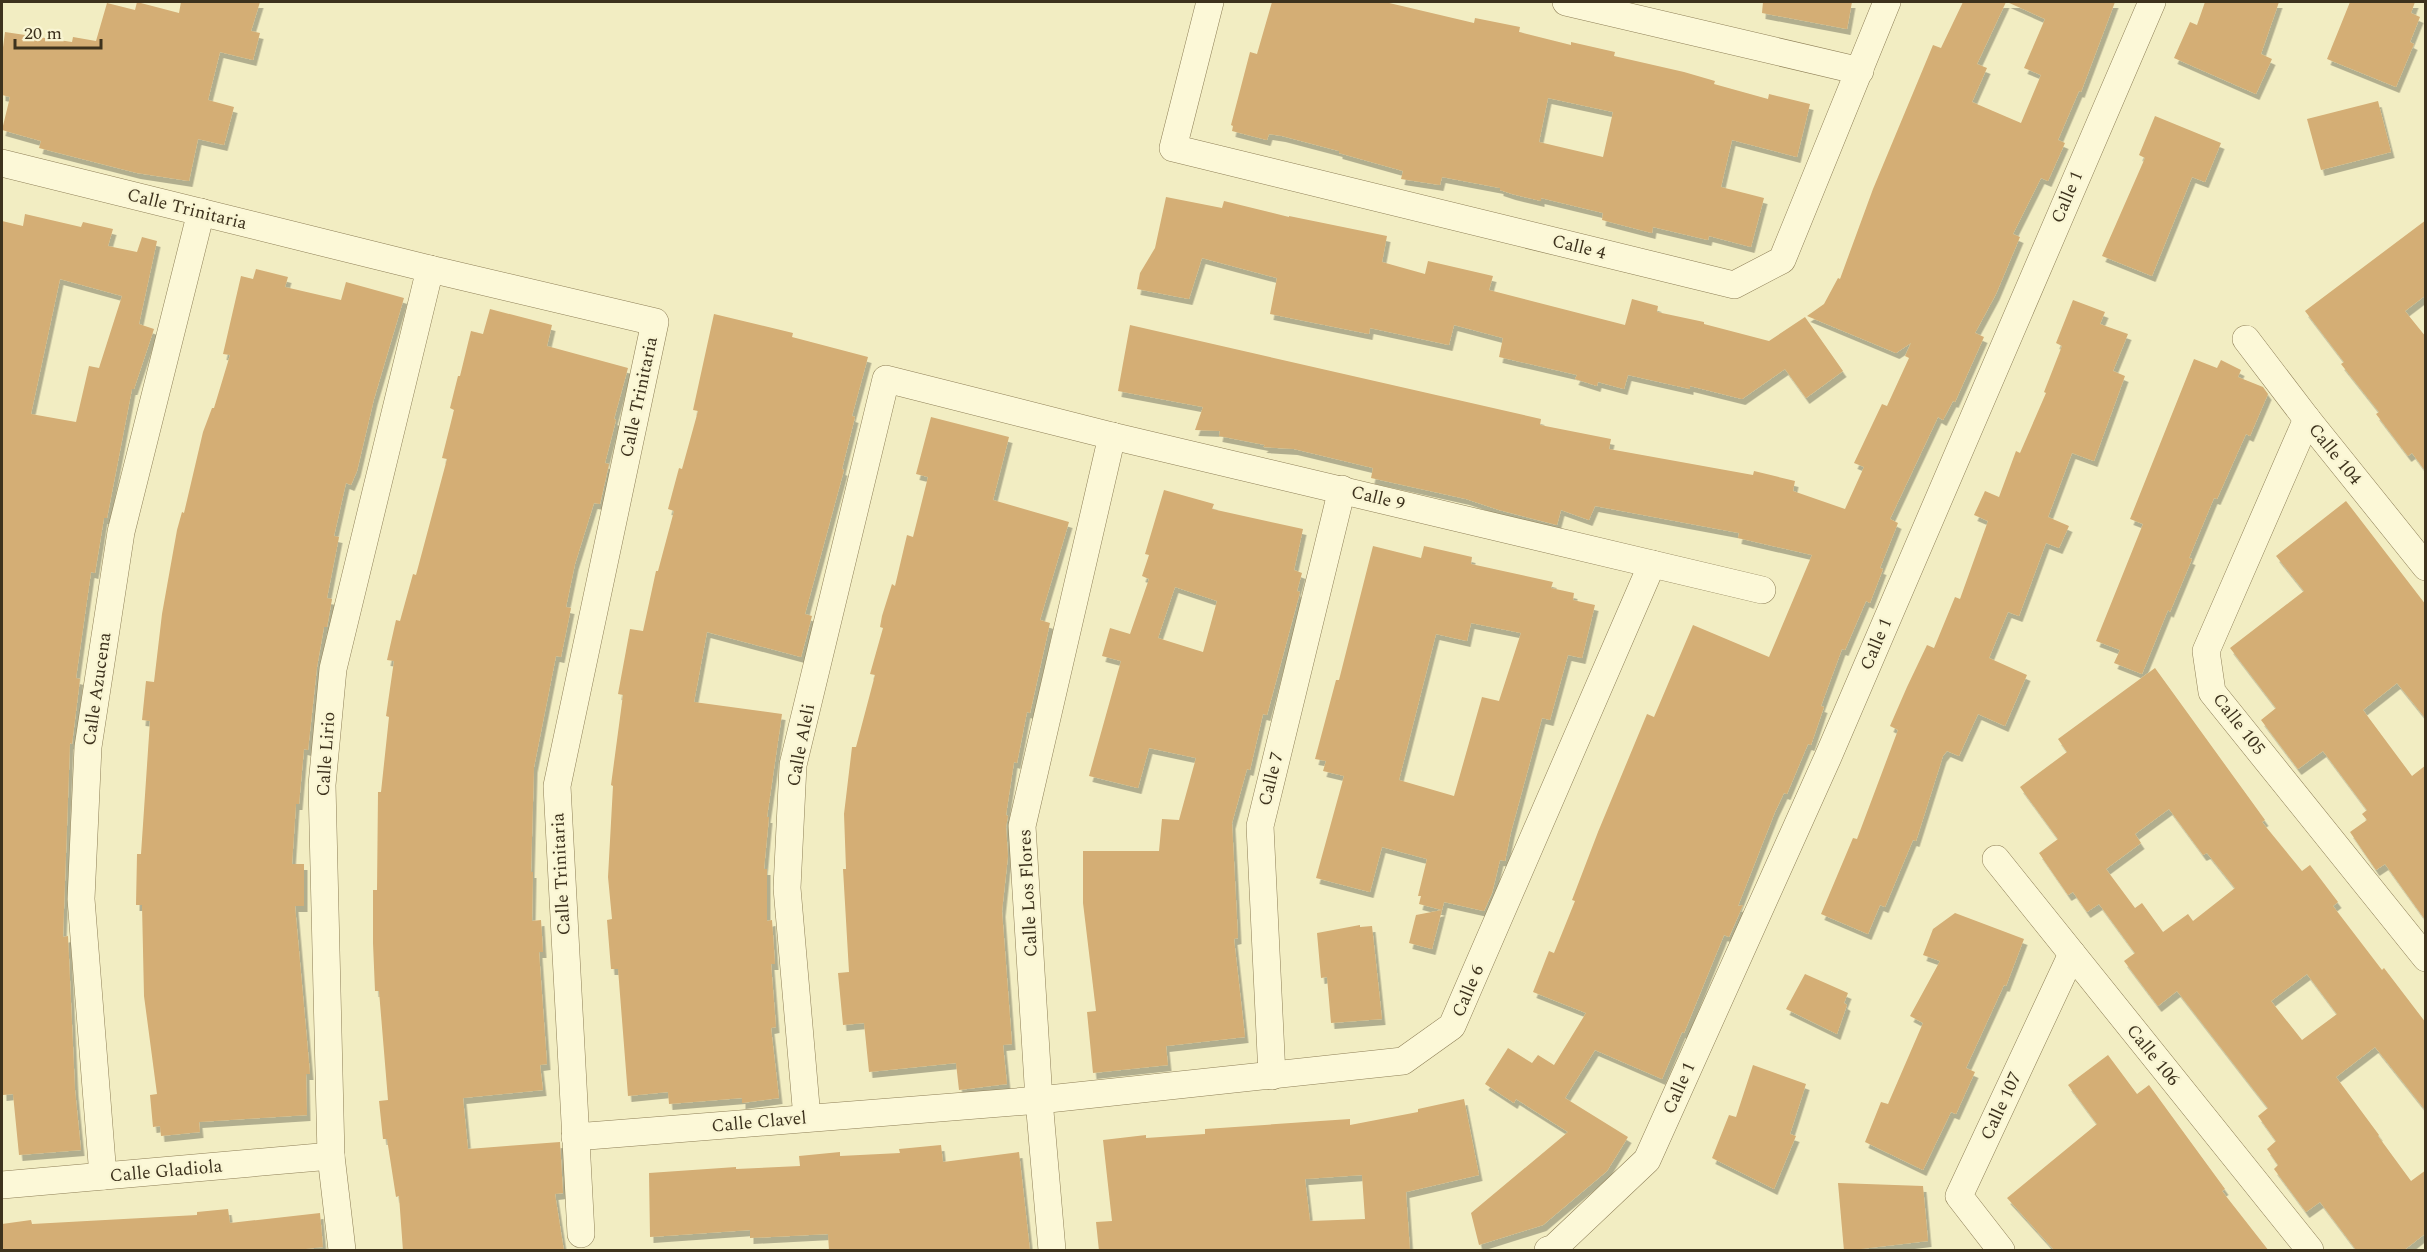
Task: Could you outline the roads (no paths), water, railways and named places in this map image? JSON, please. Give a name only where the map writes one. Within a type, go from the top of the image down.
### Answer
[{"type":"street","name":"Calle 4","points":[[1210,2],[1173,148],[1734,285],[1782,260],[1887,2]]},
{"type":"street","points":[[1566,2],[1860,71]]},
{"type":"street","name":"Calle 1","points":[[1548,1251],[1554,1248],[1647,1160],[1832,746],[2152,2]]},
{"type":"street","name":"Calle Trinitaria","points":[[2,163],[655,322],[556,786],[574,1137]]},
{"type":"street","name":"Calle Azucena","points":[[103,1176],[81,899],[88,747],[121,532],[201,212]]},
{"type":"street","name":"Calle Lirio","points":[[342,1251],[331,1156],[322,785],[333,669],[430,269]]},
{"type":"street","name":"Calle 104","points":[[2246,339],[2426,567]]},
{"type":"street","name":"Calle 9","points":[[886,379],[1112,436],[1762,590]]},
{"type":"street","name":"Calle Aleli","points":[[807,1118],[787,888],[793,765],[886,379]]},
{"type":"street","name":"Calle 105","points":[[2307,419],[2206,651],[2212,692],[2426,958]]},
{"type":"street","name":"Calle Los Flores","points":[[1052,1251],[1039,1100],[1023,826],[1112,436]]},
{"type":"street","name":"Calle 7","points":[[1272,1076],[1260,826],[1342,489]]},
{"type":"street","name":"Calle 6","points":[[1039,1100],[1403,1061],[1452,1026],[1652,564]]},
{"type":"street","name":"Calle 106","points":[[1996,859],[2310,1251]]},
{"type":"street","name":"Calle 107","points":[[2001,1251],[1959,1196],[2072,954]]},
{"type":"street","name":"Calle Clavel","points":[[574,1137],[1039,1100]]},
{"type":"street","points":[[574,1137],[581,1234]]},
{"type":"street","name":"Calle Gladiola","points":[[2,1185],[331,1156]]}]
